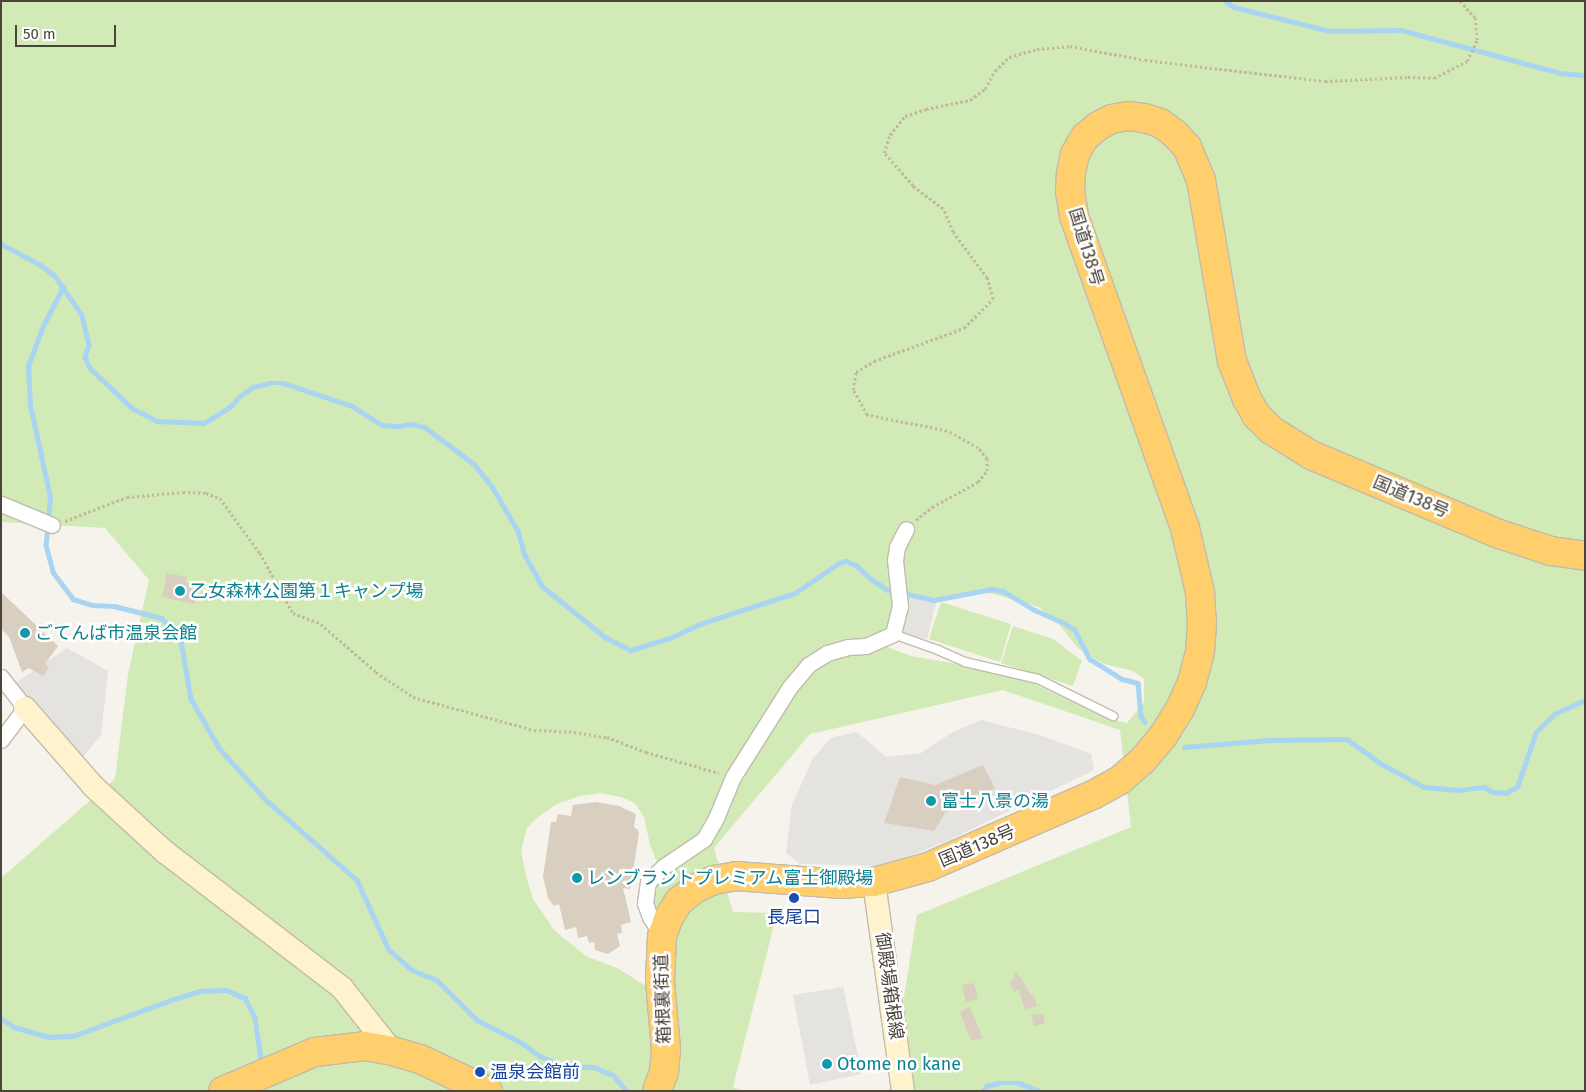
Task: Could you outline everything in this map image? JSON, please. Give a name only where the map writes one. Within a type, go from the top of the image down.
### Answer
[{"type":"highway","name":"国道138号","points":[[874,882],[928,867],[1093,795],[1120,780],[1143,760],[1163,736],[1180,709],[1192,682],[1200,652],[1202,622],[1194,561],[1185,528],[1084,247],[1070,191],[1075,154],[1085,138],[1098,126],[1112,118],[1128,116],[1160,123],[1175,134],[1187,148],[1196,163],[1207,209],[1232,361],[1247,399],[1257,416],[1271,430],[1311,455],[1499,534],[1551,551],[1585,556]]},
{"type":"highway","name":"箱根裏街道","points":[[657,1091],[664,1072],[666,1049],[660,980],[662,936],[669,917],[679,901],[696,888],[714,880],[736,876],[842,884],[874,882]]},
{"type":"highway","points":[[233,1086],[315,1052],[365,1046],[392,1050],[420,1060],[488,1091]]},
{"type":"street","points":[[1,504],[52,525]]},
{"type":"street","points":[[662,936],[650,917],[646,903],[648,882],[663,868],[704,839],[716,818],[733,777],[777,706],[808,665],[827,653],[848,647],[866,646],[893,634],[899,601],[895,560],[897,547],[906,529]]},
{"type":"street","points":[[1,677],[25,708],[94,787],[165,852],[342,988],[392,1050]]},
{"type":"street","points":[[1,740],[25,708]]},
{"type":"street","name":"御殿場箱根線","points":[[874,882],[903,1091]]},
{"type":"lane","points":[[893,634],[965,662],[1038,679],[1113,716]]},
{"type":"path","points":[[52,525],[127,497],[183,492],[206,493],[220,498],[260,552],[293,613],[321,624],[376,672],[413,697],[534,730],[574,732],[607,737],[646,752],[733,777]]},
{"type":"green space","points":[[1,1],[1585,1],[1585,1091],[889,1091],[917,915],[1131,827],[1120,730],[1003,690],[810,734],[714,848],[733,912],[777,913],[733,1087],[743,1091],[1,1091],[1,878],[115,779],[128,674],[149,580],[105,528],[1,522]],"holes":[[[970,591],[994,594],[1039,607],[1057,622],[1079,649],[1104,664],[1133,671],[1144,679],[1144,702],[1127,723],[1110,719],[1024,679],[968,666],[911,656],[882,645],[894,640],[902,633],[911,594],[942,599]],[[601,793],[621,797],[635,803],[644,817],[650,845],[658,865],[640,886],[638,897],[642,919],[651,936],[647,944],[649,988],[619,969],[586,956],[555,931],[533,899],[526,876],[521,851],[527,828],[538,817],[557,804],[580,796]]]},
{"type":"green space","points":[[941,602],[1011,624],[1000,662],[929,639]]},
{"type":"green space","points":[[1013,626],[1053,639],[1082,661],[1073,686],[1001,663]]},
{"type":"shaded area","points":[[911,597],[936,603],[927,639],[902,633]]},
{"type":"shaded area","points":[[67,648],[108,671],[101,735],[83,757],[11,686]]},
{"type":"shaded area","points":[[981,720],[1043,736],[1091,754],[1094,770],[945,842],[884,866],[800,864],[786,853],[792,805],[813,758],[831,738],[857,732],[886,757],[921,753],[953,732]]},
{"type":"shaded area","points":[[843,987],[862,1074],[810,1085],[793,995]]},
{"type":"building","name":"乙女森林公園第１キャンプ場","points":[[167,573],[187,577],[186,582],[199,585],[195,604],[162,597]]},
{"type":"building","name":"ごてんば市温泉会館","points":[[1,592],[58,646],[45,664],[49,668],[43,676],[29,668],[22,672],[9,637],[1,629]]},
{"type":"building","name":"富士八景の湯","points":[[983,765],[995,788],[945,813],[934,831],[884,823],[900,777],[935,785]]},
{"type":"building","name":"レンブラントプレミアム富士御殿場","points":[[596,802],[619,806],[636,814],[634,827],[638,830],[639,834],[630,889],[623,888],[631,922],[621,925],[622,933],[617,934],[620,946],[608,954],[595,950],[594,942],[589,943],[587,936],[578,938],[576,927],[565,930],[559,904],[554,906],[548,898],[543,877],[551,822],[556,822],[558,814],[571,816],[573,805]]},
{"type":"building","points":[[1017,972],[1031,995],[1033,994],[1037,1006],[1025,1010],[1019,990],[1015,992],[1009,982],[1015,978],[1013,974]]},
{"type":"building","points":[[974,983],[978,999],[966,1002],[962,985]]},
{"type":"building","points":[[970,1007],[983,1038],[971,1041],[960,1012]]},
{"type":"building","points":[[1043,1013],[1045,1024],[1034,1026],[1031,1015]]},
{"type":"waterway","points":[[1225,1],[1234,7],[1330,31],[1401,30],[1560,73],[1585,75]]},
{"type":"waterway","points":[[1,244],[41,265],[55,276],[82,315],[89,345],[85,357],[90,368],[132,408],[157,421],[204,423],[230,407],[240,396],[253,387],[270,383],[283,383],[352,406],[383,425],[399,426],[410,424],[425,427],[474,464],[492,486],[518,531],[525,555],[542,586],[605,637],[631,650],[668,639],[700,624],[795,593],[839,563],[846,561],[857,566],[871,579],[888,590],[895,591]]},
{"type":"waterway","points":[[48,520],[50,497],[30,405],[28,366],[43,326],[63,287]]},
{"type":"waterway","points":[[48,527],[46,545],[53,572],[73,599],[93,605],[114,606],[162,618],[181,641],[191,699],[220,749],[265,799],[357,880],[389,950],[412,970],[437,980],[477,1020],[522,1043],[540,1056],[563,1066],[594,1067],[613,1075],[627,1091]]},
{"type":"waterway","points":[[902,593],[934,600],[991,589],[1003,591],[1035,610],[1064,623],[1075,630],[1090,659],[1122,679],[1138,683],[1141,716],[1145,722]]},
{"type":"waterway","points":[[1184,747],[1269,740],[1347,739],[1380,763],[1424,787],[1459,790],[1484,787],[1494,792],[1506,793],[1517,787],[1536,732],[1554,714],[1585,700]]},
{"type":"waterway","points":[[1,1018],[14,1027],[48,1037],[73,1036],[200,991],[226,990],[245,998],[255,1018],[262,1065]]},
{"type":"waterway","points":[[982,1091],[987,1086],[998,1083],[1019,1083],[1039,1091]]},
{"type":"place","name":"乙女森林公園第１キャンプ場","points":[[180,591]]},
{"type":"place","name":"ごてんば市温泉会館","points":[[25,633]]},
{"type":"place","name":"富士八景の湯","points":[[931,801]]},
{"type":"place","name":"レンブラントプレミアム富士御殿場","points":[[577,878]]},
{"type":"place","name":"長尾口","points":[[794,898]]},
{"type":"place","name":"Otome no kane","points":[[827,1064]]},
{"type":"place","name":"温泉会館前","points":[[480,1072]]}]
